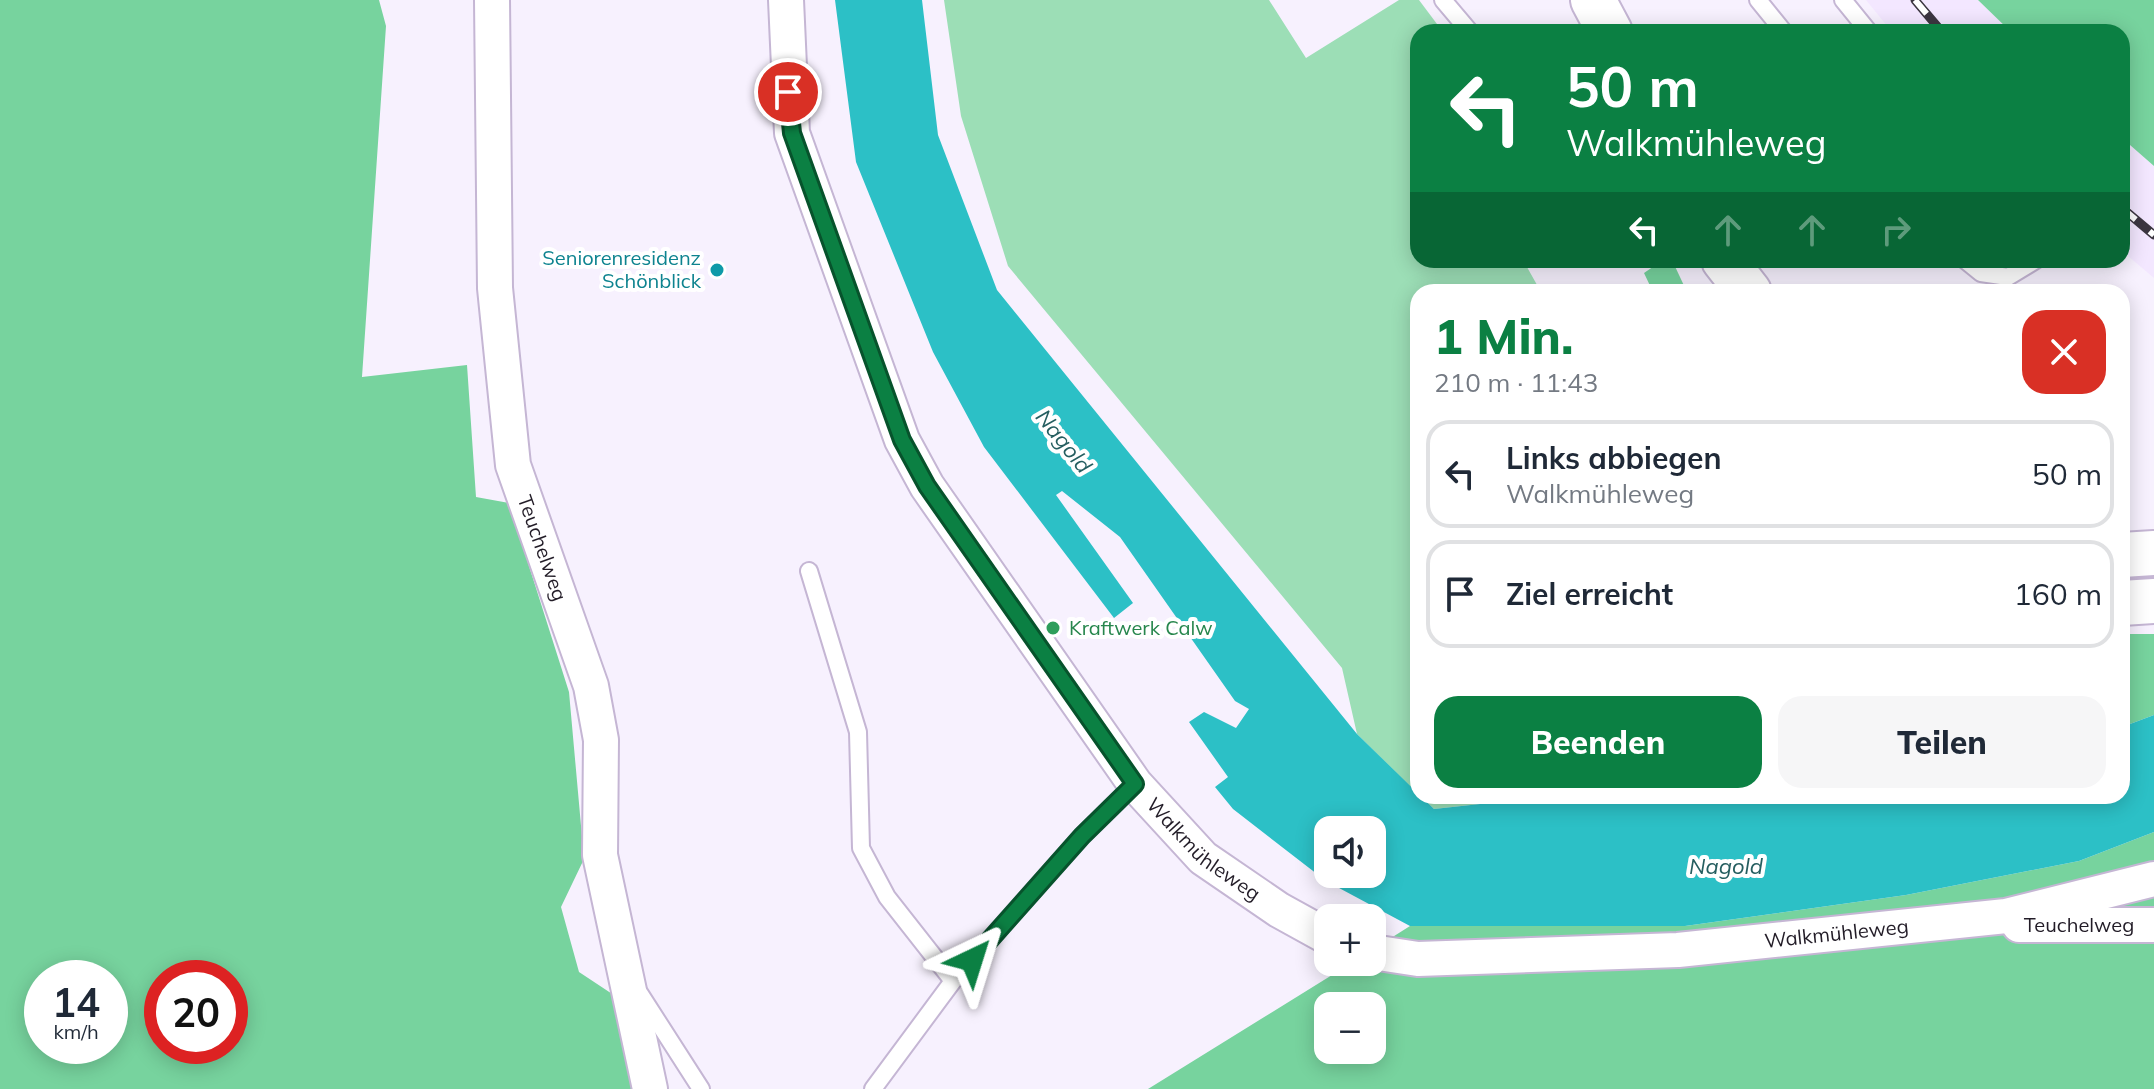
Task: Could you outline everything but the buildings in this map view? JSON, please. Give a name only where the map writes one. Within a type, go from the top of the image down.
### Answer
[{"type":"main road","points":[[1593,0],[1606,24]]},
{"type":"main road","points":[[1730,268],[1743,284]]},
{"type":"main road","points":[[2130,554],[2154,553]]},
{"type":"main road","points":[[2130,602],[2154,601]]},
{"type":"street","name":"Teuchelweg","points":[[492,0],[495,288],[513,465],[591,686],[601,740],[600,855],[650,1089]]},
{"type":"street","name":"Walkmühleweg","points":[[786,0],[792,133],[902,440],[927,486],[1135,784],[1203,858],[1279,910],[1314,929]]},
{"type":"street","name":"Walkmühleweg","points":[[1386,954],[1418,959],[1678,950],[2006,916],[2154,879]]},
{"type":"street","name":"Teuchelweg","points":[[2006,916],[2021,927],[2154,925]]},
{"type":"lane","points":[[1443,0],[1463,24]]},
{"type":"lane","points":[[1758,0],[1778,24]]},
{"type":"lane","points":[[1843,0],[1862,24]]},
{"type":"lane","points":[[1975,268],[1981,273],[2008,277],[2023,268]]},
{"type":"lane","points":[[809,571],[858,732],[861,848],[887,897],[953,981]]},
{"type":"lane","points":[[873,1089],[953,981],[1082,836],[1135,784]]},
{"type":"lane","points":[[621,961],[701,1089]]},
{"type":"shaded area","points":[[1866,0],[1978,0],[2003,24],[1886,24]]},
{"type":"shaded area","points":[[2130,145],[2154,166],[2154,278],[2130,258]]},
{"type":"green space","points":[[0,0],[379,0],[386,26],[362,377],[467,365],[476,497],[509,503],[569,692],[584,859],[561,907],[579,972],[650,1019],[666,1089],[0,1089]]},
{"type":"green space","points":[[944,0],[1269,0],[1306,58],[1399,0],[1419,0],[1437,24],[1410,24],[1410,268],[1528,268],[1536,284],[1410,284],[1410,786],[1357,734],[1342,668],[1008,266],[961,116]]},
{"type":"green space","points":[[1978,0],[2154,0],[2154,166],[2130,145],[2130,24],[2003,24]]},
{"type":"green space","points":[[1651,268],[1676,268],[1683,284],[1649,284],[1644,273]]},
{"type":"green space","points":[[2130,634],[2154,634],[2154,715],[2130,724]]},
{"type":"green space","points":[[1429,804],[1480,804],[1434,809]]},
{"type":"green space","points":[[2154,832],[2154,1089],[1148,1089],[1330,976],[1386,976],[1386,941],[1410,926],[1685,926],[1906,895],[2079,861]]},
{"type":"water","name":"Nagold","points":[[835,0],[922,0],[938,135],[997,290],[1357,734],[1410,786],[1410,804],[1429,804],[1434,809],[1481,804],[2130,804],[2130,724],[2154,715],[2154,832],[2079,861],[1906,895],[1685,926],[1410,926],[1386,913],[1386,904],[1369,904],[1339,888],[1386,888],[1386,816],[1314,816],[1314,872],[1233,809],[1215,787],[1228,777],[1189,722],[1204,712],[1236,728],[1249,709],[1235,701],[1120,537],[1062,491],[1056,495],[1133,603],[1114,618],[984,447],[933,352],[856,162]]},
{"type":"railway","points":[[1915,0],[1935,24]]},
{"type":"railway","points":[[2130,215],[2154,235]]},
{"type":"place","name":"Seniorenresidenz Schönblick","points":[[717,270]]},
{"type":"place","name":"Kraftwerk Calw","points":[[1053,628]]},
{"type":"route","points":[[788,92],[792,133],[902,440],[927,486],[1135,784],[1082,836],[972,960]]}]
